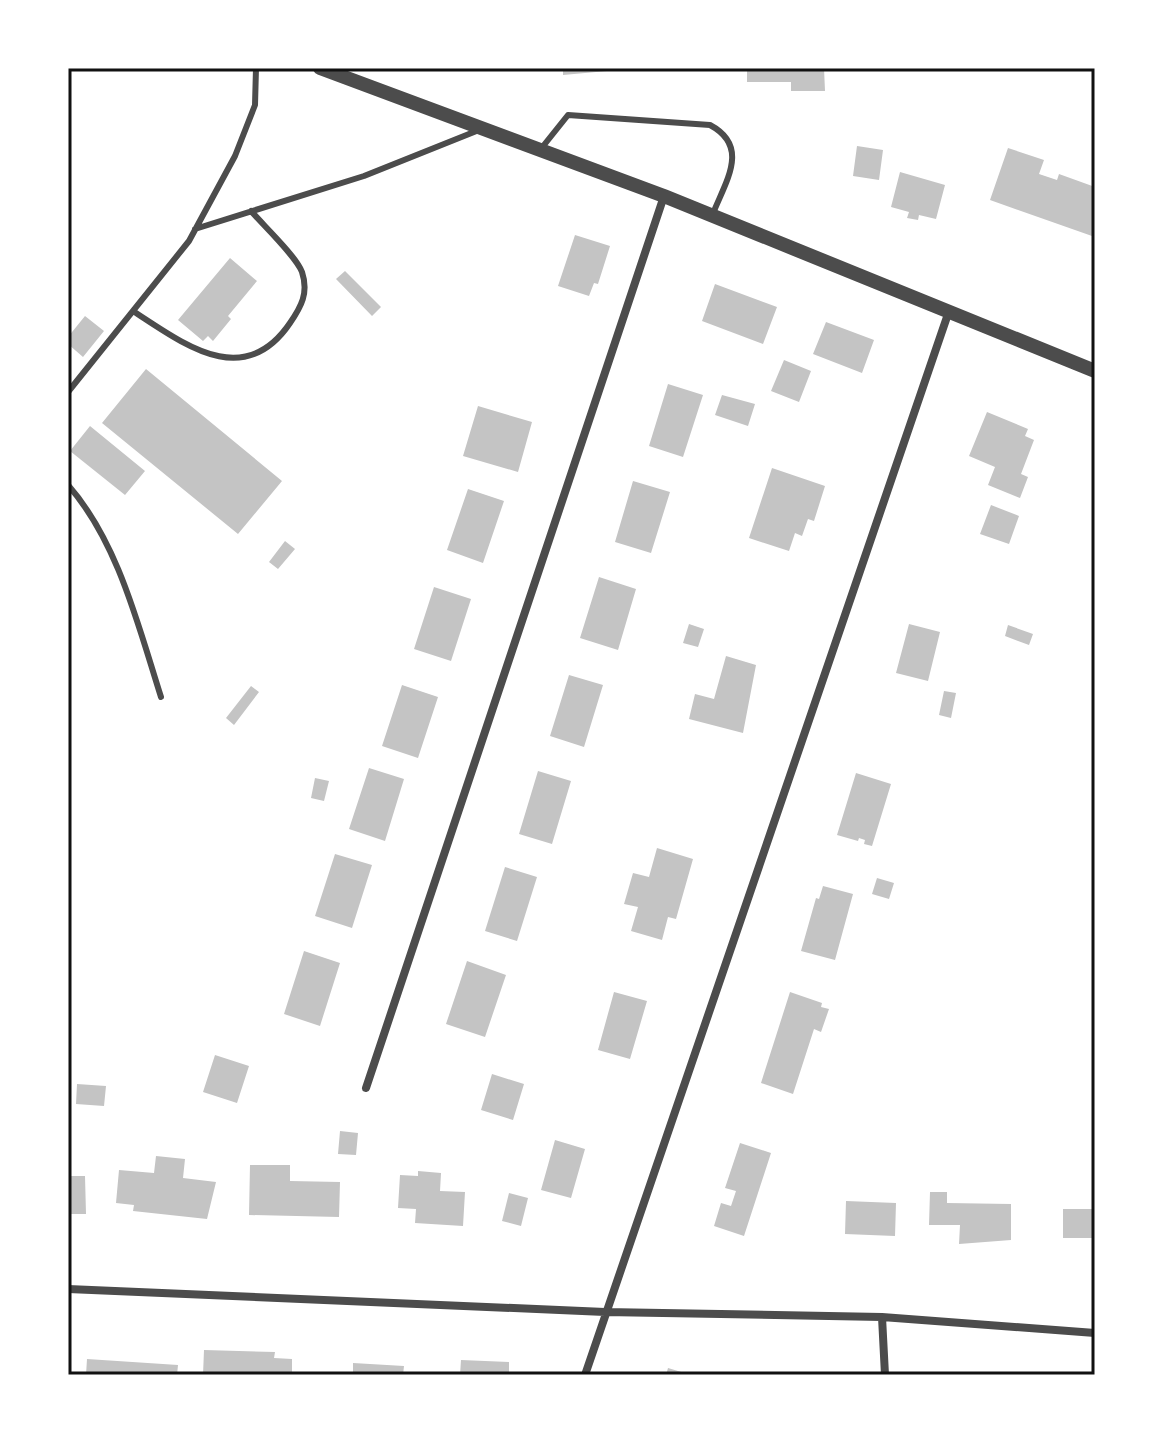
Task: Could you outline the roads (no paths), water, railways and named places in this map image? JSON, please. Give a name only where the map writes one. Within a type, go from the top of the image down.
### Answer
[{"type":"street","points":[[320,68],[664,196],[1095,371]]},
{"type":"street","points":[[366,1088],[664,196]]},
{"type":"street","points":[[585,1375],[949,311]]},
{"type":"street","points":[[68,1289],[605,1312],[882,1317],[1095,1333]]},
{"type":"street","points":[[882,1317],[885,1375]]},
{"type":"lane","points":[[68,392],[195,229],[235,156],[255,105],[256,68]]},
{"type":"lane","points":[[540,150],[568,115],[710,125],[728,137],[733,150],[712,216]]},
{"type":"lane","points":[[195,229],[364,176],[482,128]]},
{"type":"lane","points":[[133,311],[190,348],[219,357],[247,358],[278,341],[304,302],[302,272],[251,211]]},
{"type":"lane","points":[[68,485],[83,501],[124,583],[161,697]]}]
